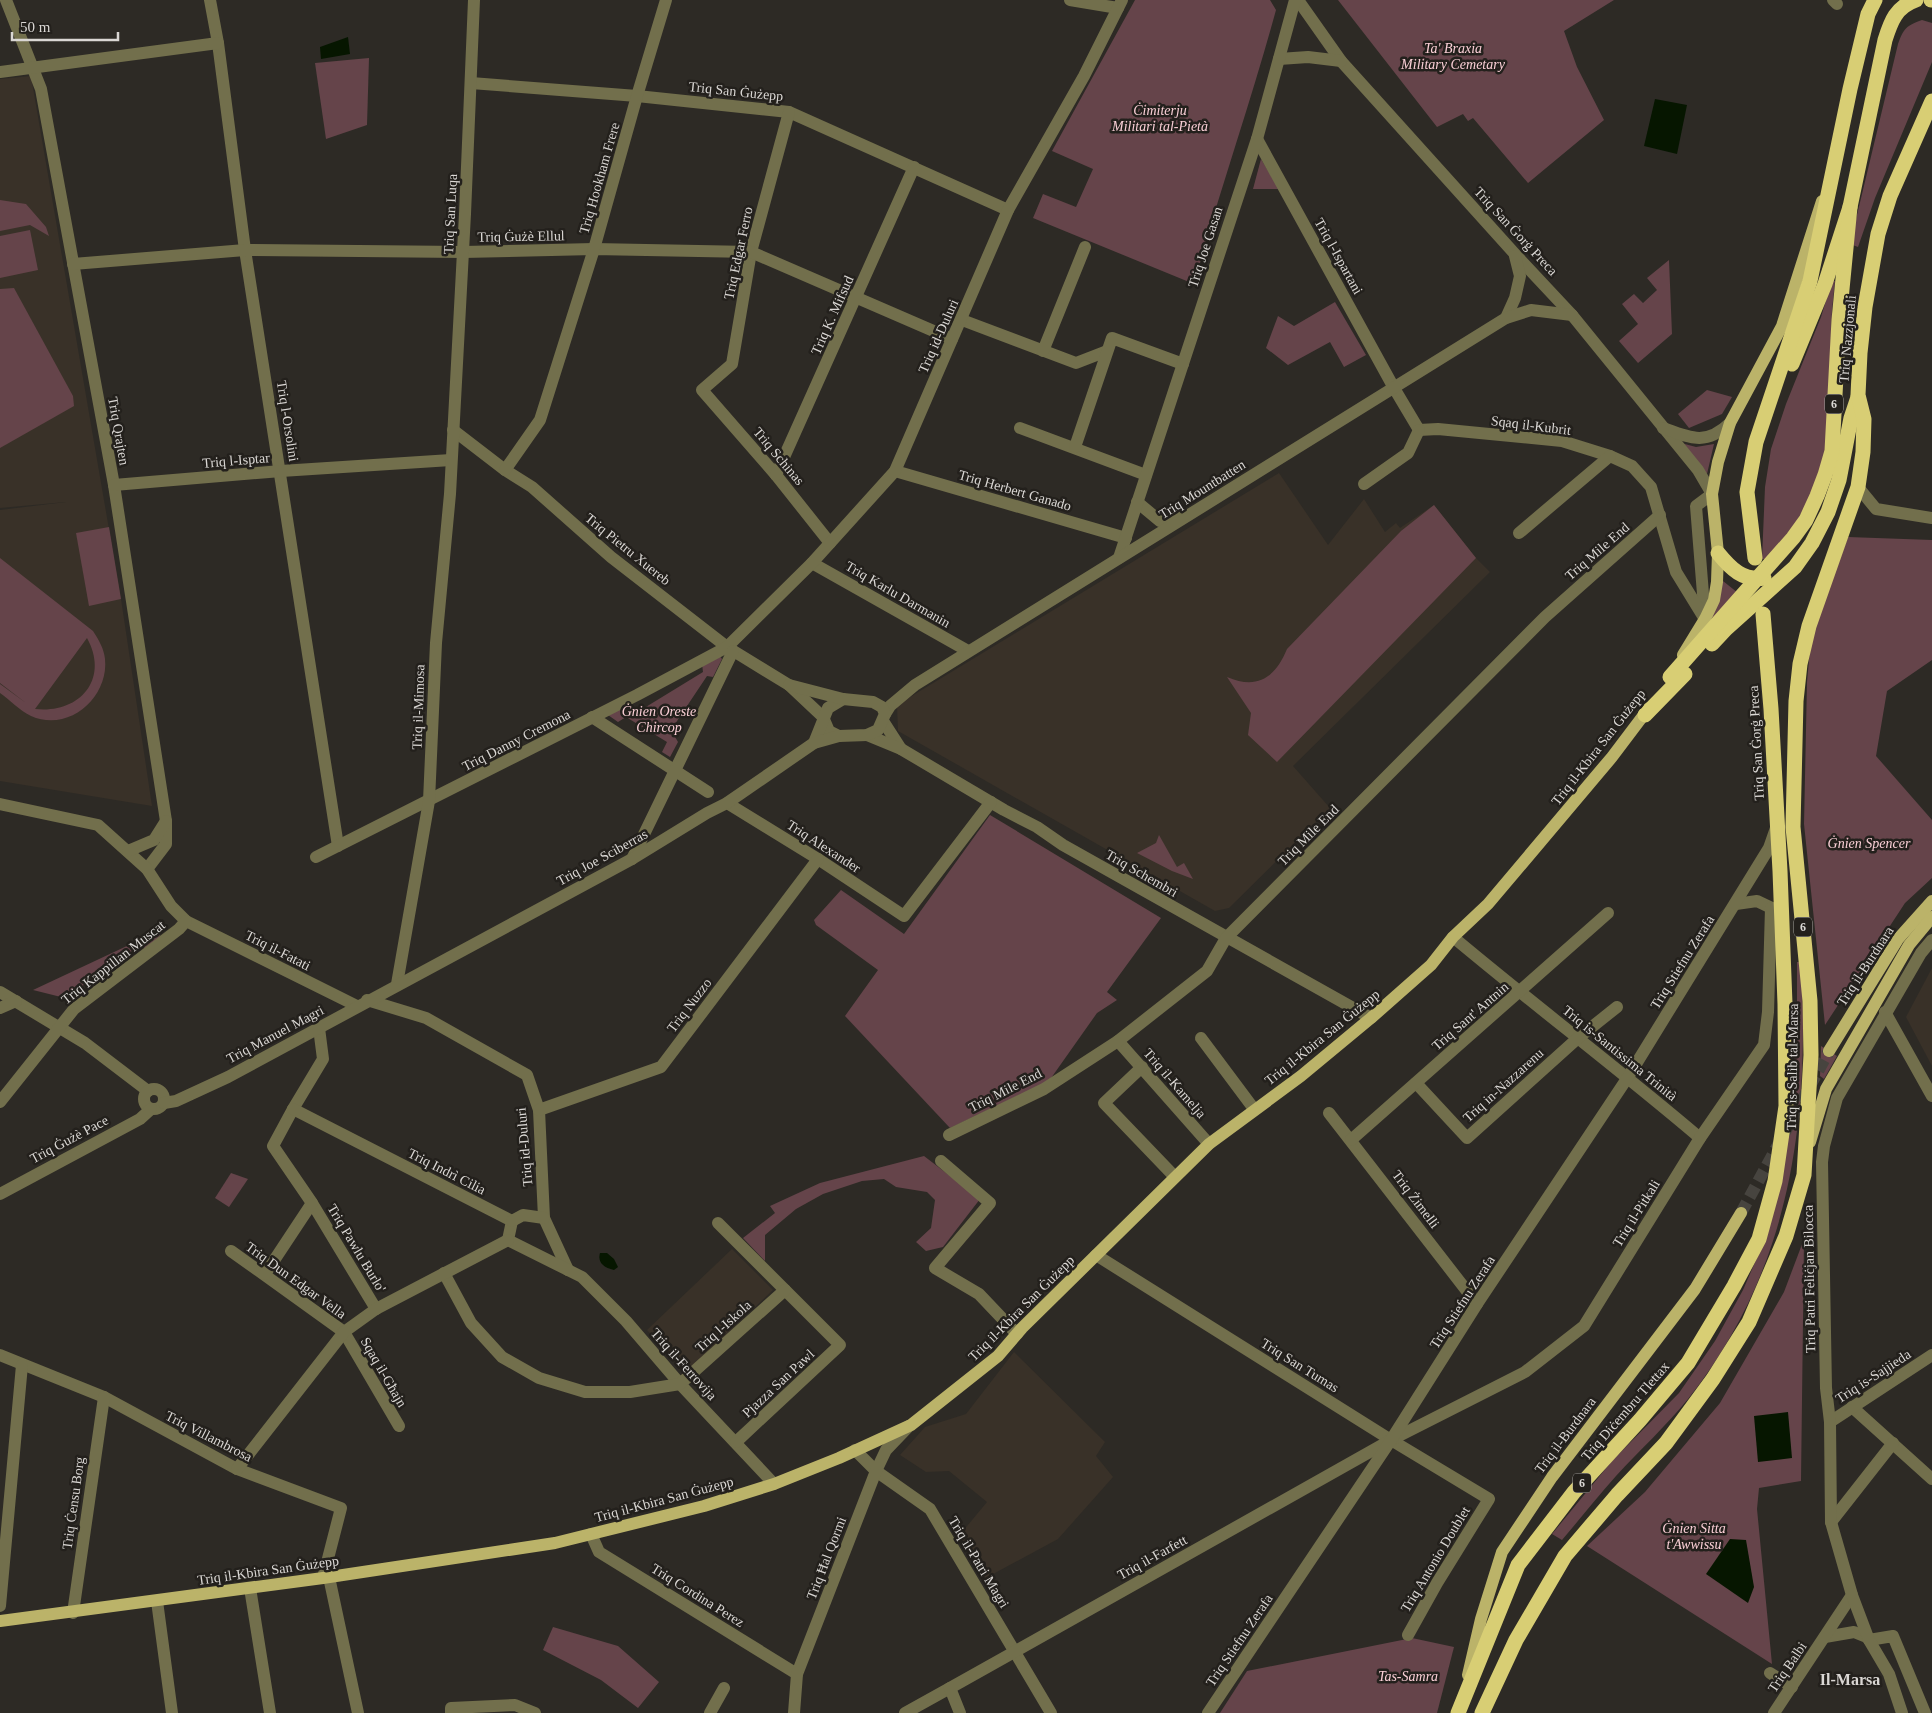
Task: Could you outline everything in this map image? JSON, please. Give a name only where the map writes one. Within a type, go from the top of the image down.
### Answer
[{"type":"highway","name":"6","points":[[1755,558],[1747,492],[1756,442],[1810,282],[1852,79],[1868,14],[1875,0]]},
{"type":"highway","points":[[1890,24],[1894,11],[1902,0]]},
{"type":"highway","name":"6","points":[[1766,414],[1794,361],[1825,284],[1850,206],[1890,24],[1895,14],[1902,7],[1916,0]]},
{"type":"highway","name":"Triq Nazzjonali","points":[[1796,701],[1800,664],[1809,626],[1858,487],[1863,452],[1864,419],[1858,395],[1865,307],[1878,234],[1890,196],[1932,101]]},
{"type":"highway","name":"6","points":[[1670,677],[1793,538],[1806,520],[1825,476],[1832,452],[1839,320],[1850,206]]},
{"type":"highway","name":"6","points":[[1645,715],[1726,629],[1796,567],[1812,543],[1828,512],[1839,480],[1851,418],[1858,395]]},
{"type":"highway","name":"6","points":[[1757,579],[1764,579],[1786,566],[1828,512]]},
{"type":"highway","points":[[1718,553],[1735,572],[1742,576],[1757,579]]},
{"type":"highway","name":"Triq San Ġorġ Preca","points":[[1763,614],[1771,710],[1780,871]]},
{"type":"highway","name":"Triq is-Salib tal-Marsa","points":[[1482,1713],[1516,1640],[1565,1556],[1666,1444],[1713,1379],[1749,1322],[1786,1236],[1804,1175],[1812,1055],[1810,1001],[1792,827],[1796,701]]},
{"type":"highway","name":"Triq is-Salib tal-Marsa","points":[[1734,1286],[1759,1239],[1775,1181],[1786,1106],[1785,1004],[1776,910],[1780,871]]},
{"type":"highway","name":"Triq Diċembru Tlettax","points":[[1460,1706],[1518,1565],[1574,1492],[1640,1420],[1688,1362],[1734,1286]]},
{"type":"main road","name":"6","points":[[1718,553],[1712,494],[1718,462],[1730,423],[1782,326],[1818,211],[1832,178]]},
{"type":"main road","name":"Triq il-Kbira San Ġużepp","points":[[0,1621],[326,1578],[555,1544],[704,1506],[774,1484],[911,1424],[998,1356],[1017,1334],[1209,1144],[1301,1076],[1371,1018],[1431,965],[1453,937],[1488,904],[1612,757],[1645,715],[1670,677],[1705,619],[1714,600],[1718,582],[1718,553]]},
{"type":"main road","name":"Triq il-Burdnara","points":[[1829,1051],[1898,939],[1932,901]]},
{"type":"main road","points":[[1806,1154],[1826,1089],[1909,946],[1932,917]]},
{"type":"main road","name":"Triq il-Burdnara","points":[[1460,1706],[1481,1619],[1502,1552],[1552,1477],[1695,1289],[1741,1213]]},
{"type":"street","name":"Triq Qrajten","points":[[6,0],[41,89],[114,485],[166,821],[166,844],[147,869]]},
{"type":"street","name":"Triq l-Orsolini","points":[[210,0],[218,43],[245,250],[338,846]]},
{"type":"street","name":"Triq San Luqa","points":[[452,430],[463,252],[474,0]]},
{"type":"street","name":"Triq Hookham Frere","points":[[505,470],[540,420],[594,249],[666,0]]},
{"type":"street","points":[[1070,0],[1120,4]]},
{"type":"street","name":"Triq Joe Gasan","points":[[1119,558],[1257,139],[1297,0]]},
{"type":"street","name":"Triq San Ġorġ Preca","points":[[1297,0],[1341,61],[1572,315],[1698,470],[1712,494]]},
{"type":"street","name":"Triq id-Duluri","points":[[730,649],[896,471],[1008,210],[1079,84],[1120,4]]},
{"type":"street","points":[[0,72],[218,43]]},
{"type":"street","points":[[1279,59],[1308,57],[1341,61]]},
{"type":"street","name":"Triq San Ġużepp","points":[[471,82],[637,96],[789,112],[1008,210]]},
{"type":"street","name":"Triq Edgar Ferro","points":[[702,390],[732,364],[751,252],[789,112]]},
{"type":"street","name":"Triq l-Ispartani","points":[[1257,139],[1394,388]]},
{"type":"street","name":"Triq K. Mifsud","points":[[776,475],[914,167]]},
{"type":"street","points":[[1043,351],[1085,247]]},
{"type":"street","name":"Triq Ġużè Ellul","points":[[73,264],[245,250],[463,252],[594,249],[751,252],[952,339]]},
{"type":"street","points":[[1506,318],[1515,298],[1520,276],[1514,253]]},
{"type":"street","name":"Triq Mountbatten","points":[[884,718],[890,706],[915,685],[1506,318],[1531,310],[1572,315]]},
{"type":"street","points":[[962,320],[1076,363],[1107,351]]},
{"type":"street","points":[[1075,447],[1112,338],[1183,364]]},
{"type":"street","points":[[1364,484],[1408,453],[1419,430],[1394,388]]},
{"type":"street","name":"Triq Schinas","points":[[702,390],[776,475],[830,543]]},
{"type":"street","points":[[1663,428],[1692,438],[1709,437],[1723,430],[1730,423]]},
{"type":"street","points":[[1020,428],[1146,475]]},
{"type":"street","name":"Sqaq il-Kubrit","points":[[1419,430],[1438,429],[1562,441],[1610,456],[1632,466],[1651,487],[1676,572],[1705,619]]},
{"type":"street","name":"Triq Pietru Xuereb","points":[[452,430],[505,470],[532,487],[612,557],[730,649],[789,685],[823,717]]},
{"type":"street","name":"Triq il-Mimosa","points":[[397,984],[429,801],[436,643],[450,494],[452,430]]},
{"type":"street","points":[[1519,532],[1610,456]]},
{"type":"street","name":"Triq l-Isptar","points":[[114,485],[281,471],[451,460]]},
{"type":"street","name":"Triq Herbert Ganado","points":[[896,471],[1126,538]]},
{"type":"street","points":[[1858,487],[1876,509],[1932,518]]},
{"type":"street","points":[[1705,619],[1696,506],[1712,494]]},
{"type":"street","points":[[1137,502],[1160,521],[1187,516]]},
{"type":"street","name":"Triq Mile End","points":[[949,1136],[1044,1089],[1118,1041],[1206,971],[1226,938],[1545,617],[1660,515]]},
{"type":"street","name":"Triq Karlu Darmanin","points":[[812,563],[968,651]]},
{"type":"street","points":[[632,860],[675,771],[730,649]]},
{"type":"street","name":"Triq Danny Cremona","points":[[316,857],[730,649]]},
{"type":"street","name":"Triq Pietru Xuereb","points":[[789,685],[843,699]]},
{"type":"street","name":"Triq Mountbatten","points":[[873,702],[915,685]]},
{"type":"street","points":[[814,742],[828,708],[843,699],[873,702],[882,707],[884,718],[878,730],[867,735]]},
{"type":"street","points":[[592,717],[708,792]]},
{"type":"street","points":[[823,717],[829,731],[839,736]]},
{"type":"street","name":"Triq Schembri","points":[[884,718],[901,749]]},
{"type":"street","name":"Triq Schembri","points":[[867,735],[901,749],[1037,827],[1063,845],[1371,1018]]},
{"type":"street","name":"Triq Joe Sciberras","points":[[397,984],[632,860],[707,813],[727,803],[814,742],[839,736],[867,735]]},
{"type":"street","name":"Triq Alexander","points":[[727,803],[818,859],[904,916],[991,802]]},
{"type":"street","points":[[0,804],[98,826],[147,869],[171,906],[186,921]]},
{"type":"street","points":[[128,851],[154,840],[166,821]]},
{"type":"street","name":"Triq Stiefnu Zerafa","points":[[1208,1713],[1391,1440],[1477,1304],[1628,1077],[1736,904],[1769,848],[1777,828]]},
{"type":"street","name":"Triq Nuzzo","points":[[539,1110],[661,1067],[818,859]]},
{"type":"street","points":[[1736,904],[1757,901],[1776,910]]},
{"type":"street","name":"Triq il-Pitkali","points":[[1391,1440],[1526,1372],[1584,1326],[1700,1138],[1764,1045],[1776,910]]},
{"type":"street","name":"Triq Sant' Antnin","points":[[1351,1140],[1608,913]]},
{"type":"street","name":"Triq il-Fatati","points":[[186,921],[362,1003]]},
{"type":"street","name":"Triq Kappillan Muscat","points":[[0,1102],[74,1009],[179,929],[186,921]]},
{"type":"street","name":"Triq is-Santissima Trinità","points":[[1453,937],[1519,992],[1628,1077],[1700,1138]]},
{"type":"street","name":"Triq Patri Feliċjan Bilocca","points":[[1869,1639],[1852,1596],[1831,1522],[1830,1422],[1826,1388],[1822,1162],[1837,1098],[1885,1012],[1921,953],[1932,940]]},
{"type":"street","name":"Triq Manuel Magri","points":[[164,1103],[176,1101],[228,1076],[397,984]]},
{"type":"street","points":[[0,991],[60,1027],[148,1091]]},
{"type":"street","points":[[0,1008],[16,1001]]},
{"type":"street","name":"Triq id-Duluri","points":[[362,1003],[426,1018],[527,1075],[539,1110],[544,1218],[568,1270]]},
{"type":"street","name":"Triq in-Nazzarenu","points":[[1416,1083],[1467,1138],[1578,1038],[1617,1008]]},
{"type":"street","points":[[1885,1012],[1932,1096]]},
{"type":"street","points":[[293,1109],[323,1059],[319,1028]]},
{"type":"street","points":[[1201,1038],[1254,1109]]},
{"type":"street","name":"Triq il-Kamelja","points":[[1118,1041],[1209,1144]]},
{"type":"street","points":[[1142,1068],[1104,1102],[1175,1177]]},
{"type":"street","points":[[152,1089],[161,1091],[165,1099],[164,1103],[156,1110],[151,1109],[144,1103],[148,1091],[152,1089]]},
{"type":"street","name":"Triq Ġużè Pace","points":[[0,1194],[140,1119],[151,1109]]},
{"type":"street","name":"Triq Pawlu Burlo'","points":[[293,1109],[273,1146],[312,1203],[376,1309]]},
{"type":"street","name":"Triq Indrì Cilia","points":[[293,1109],[512,1221]]},
{"type":"street","name":"Triq Żimelli","points":[[1329,1113],[1477,1304]]},
{"type":"street","points":[[941,1161],[990,1203],[935,1268],[979,1294],[1017,1334]]},
{"type":"street","points":[[265,1274],[312,1203]]},
{"type":"street","points":[[508,1240],[512,1221],[523,1215],[544,1218]]},
{"type":"street","points":[[718,1223],[785,1290]]},
{"type":"street","points":[[508,1240],[568,1270]]},
{"type":"street","points":[[237,1469],[344,1332],[376,1309],[508,1240]]},
{"type":"street","name":"Triq Dun Edgar Vella","points":[[231,1251],[344,1332]]},
{"type":"street","name":"Triq San Tumas","points":[[1096,1255],[1391,1440],[1489,1499]]},
{"type":"street","name":"Triq il-Ferrovija","points":[[568,1270],[582,1277],[601,1296],[774,1484]]},
{"type":"street","points":[[444,1273],[470,1323],[502,1357],[538,1378],[585,1392],[630,1392],[680,1384]]},
{"type":"street","name":"Pjazza San Pawl","points":[[736,1442],[840,1344],[785,1290]]},
{"type":"street","name":"Triq l-Iskola","points":[[680,1384],[785,1290]]},
{"type":"street","name":"Sqaq il-Għajn","points":[[344,1332],[399,1426]]},
{"type":"street","name":"Triq Villambrosa","points":[[0,1355],[104,1397],[237,1469],[341,1508],[326,1578]]},
{"type":"street","name":"Triq is-Sajjieda","points":[[1830,1422],[1932,1355]]},
{"type":"street","points":[[0,1606],[5,1510],[22,1365]]},
{"type":"street","name":"Triq Ċensu Borg","points":[[72,1612],[104,1397]]},
{"type":"street","points":[[1852,1407],[1932,1479]]},
{"type":"street","name":"Triq Ħal Qormi","points":[[794,1713],[797,1674],[876,1471],[886,1450],[911,1424]]},
{"type":"street","name":"Triq il-Farfett","points":[[905,1713],[1391,1440]]},
{"type":"street","points":[[1831,1522],[1893,1443]]},
{"type":"street","name":"Triq il-Patri Magri","points":[[855,1450],[876,1471],[930,1509],[1051,1713]]},
{"type":"street","name":"Triq Antonio Doublet","points":[[1408,1635],[1436,1583],[1489,1499]]},
{"type":"street","name":"Triq Cordina Perez","points":[[591,1534],[599,1552],[797,1674]]},
{"type":"street","points":[[326,1578],[358,1713]]},
{"type":"street","points":[[250,1588],[270,1713]]},
{"type":"street","name":"Triq Balbi","points":[[1774,1713],[1852,1596]]},
{"type":"street","points":[[157,1601],[172,1713]]},
{"type":"street","name":"Triq Balbi","points":[[1824,1637],[1854,1632],[1869,1639],[1893,1636],[1925,1713]]},
{"type":"street","points":[[1869,1639],[1889,1674],[1902,1713]]},
{"type":"street","points":[[1770,1673],[1792,1687]]},
{"type":"street","points":[[710,1713],[724,1688]]},
{"type":"street","points":[[950,1688],[960,1713]]},
{"type":"street","points":[[451,1713],[451,1708],[515,1705],[535,1713]]},
{"type":"shaded area","points":[[348,37],[350,54],[321,59],[320,47]]},
{"type":"shaded area","points":[[31,76],[121,599],[152,806],[0,781],[0,510],[66,502],[0,508],[0,79]]},
{"type":"shaded area","points":[[1655,99],[1687,105],[1677,154],[1644,146]]},
{"type":"shaded area","points":[[1279,473],[1328,545],[1364,499],[1385,532],[1396,523],[1400,528],[1434,505],[1476,558],[1490,572],[1293,766],[1330,808],[1229,908],[1215,911],[898,731],[897,705]]},
{"type":"shaded area","points":[[1932,968],[1932,1066],[1906,1017]]},
{"type":"shaded area","points":[[732,1249],[773,1290],[686,1373],[647,1330]]},
{"type":"shaded area","points":[[600,1253],[607,1253],[614,1259],[618,1267],[614,1270],[605,1266],[600,1260]]},
{"type":"shaded area","points":[[1014,1352],[1105,1442],[1096,1456],[1113,1477],[1058,1539],[984,1579],[958,1537],[987,1502],[949,1471],[926,1472],[900,1455],[925,1427],[966,1414]]},
{"type":"shaded area","points":[[1788,1412],[1792,1458],[1758,1462],[1754,1416]]},
{"type":"shaded area","points":[[1730,1539],[1746,1540],[1754,1587],[1748,1603],[1706,1574]]},
{"type":"green space","name":"Ċimiterju Militari tal-Pietà","points":[[1135,0],[1270,0],[1276,10],[1194,284],[1033,218],[1043,194],[1076,207],[1093,169],[1052,151]]},
{"type":"green space","name":"Ta' Braxia Military Cemetary","points":[[1338,0],[1614,0],[1564,31],[1577,67],[1604,120],[1528,183],[1473,118],[1468,121],[1463,114],[1437,127]]},
{"type":"green space","points":[[1922,20],[1932,23],[1932,62],[1875,198],[1858,247],[1850,244],[1898,44],[1906,28]]},
{"type":"green space","points":[[369,58],[367,125],[326,139],[315,63]]},
{"type":"green space","points":[[1261,159],[1279,189],[1253,189]]},
{"type":"green space","points":[[0,200],[26,204],[46,227],[49,236],[30,225],[0,231]]},
{"type":"green space","points":[[30,230],[38,270],[0,278],[0,236]]},
{"type":"green space","points":[[1669,260],[1672,334],[1638,363],[1619,341],[1638,324],[1622,304],[1634,294],[1643,303],[1657,290],[1647,278]]},
{"type":"green space","points":[[1832,281],[1835,281],[1832,310],[1828,438],[1820,477],[1796,523],[1766,559],[1762,559],[1765,487],[1771,449],[1786,404],[1821,317]]},
{"type":"green space","points":[[14,288],[73,396],[74,406],[0,448],[0,289]]},
{"type":"green space","points":[[1335,302],[1366,355],[1344,367],[1330,342],[1288,365],[1266,348],[1278,316],[1294,326]]},
{"type":"green space","points":[[1707,390],[1732,397],[1722,414],[1689,428],[1678,414]]},
{"type":"green space","points":[[1681,443],[1696,447],[1714,444],[1707,474]]},
{"type":"green space","points":[[1434,505],[1476,558],[1277,762],[1248,735],[1251,713],[1227,677],[1238,681],[1256,682],[1271,674],[1287,649],[1401,531]]},
{"type":"green space","points":[[109,527],[121,599],[89,606],[76,533]]},
{"type":"green space","name":"Ġnien Spencer","points":[[1848,537],[1932,540],[1932,660],[1887,691],[1876,756],[1932,820],[1932,878],[1905,903],[1825,1025],[1804,824],[1807,682],[1811,638]]},
{"type":"green space","points":[[0,558],[93,631],[104,652],[105,673],[93,698],[84,708],[59,720],[45,720],[27,714],[0,693],[0,684],[26,703],[0,683]],"holes":[[[87,638],[93,653],[95,668],[92,680],[86,691],[77,700],[65,706],[51,709],[35,709]]]},
{"type":"green space","points":[[1723,581],[1738,593],[1715,620],[1711,617]]},
{"type":"green space","name":"Ġnien Oreste Chircop","points":[[719,655],[722,659],[713,677],[707,676],[671,730],[678,742],[670,757],[662,752],[667,742],[626,717],[618,722],[608,715],[621,708],[636,713],[703,672],[702,664]]},
{"type":"green space","points":[[990,815],[1161,918],[1107,992],[1117,1000],[1097,1013],[1049,1081],[950,1128],[845,1016],[878,970],[816,925],[814,920],[841,890],[904,934]]},
{"type":"green space","points":[[1159,835],[1177,867],[1184,863],[1193,879],[1172,871],[1137,853],[1156,843]]},
{"type":"green space","points":[[161,930],[159,939],[147,950],[141,945],[65,998],[33,990]]},
{"type":"green space","points":[[1797,962],[1801,962],[1803,1021],[1802,1080],[1796,1136],[1786,1192],[1771,1246],[1750,1298],[1723,1349],[1688,1399],[1616,1476],[1562,1540],[1552,1534],[1612,1461],[1679,1393],[1715,1341],[1743,1290],[1766,1237],[1790,1113],[1797,1019]]},
{"type":"green space","points":[[1821,1046],[1837,1056],[1824,1079],[1820,1076]]},
{"type":"green space","points":[[924,1156],[980,1199],[943,1247],[926,1251],[916,1242],[931,1228],[935,1200],[927,1192],[896,1187],[884,1179],[862,1181],[823,1194],[796,1209],[765,1235],[765,1261],[743,1238],[775,1213],[770,1206],[820,1183]]},
{"type":"green space","points":[[231,1173],[248,1179],[229,1207],[215,1198]]},
{"type":"green space","name":"Ġnien Sitta t'Awwissu","points":[[1804,1239],[1801,1481],[1759,1488],[1757,1509],[1772,1664],[1587,1546],[1645,1492],[1720,1403],[1784,1292]]},
{"type":"green space","points":[[553,1627],[618,1646],[659,1682],[638,1708],[601,1680],[543,1650]]},
{"type":"green space","name":"Tas-Samra","points":[[1412,1638],[1454,1647],[1437,1713],[1220,1713],[1247,1671]]},
{"type":"tunnel","points":[[1741,1213],[1829,1051]]},
{"type":"district","name":"Il-Marsa","points":[[1850,1679]]}]
